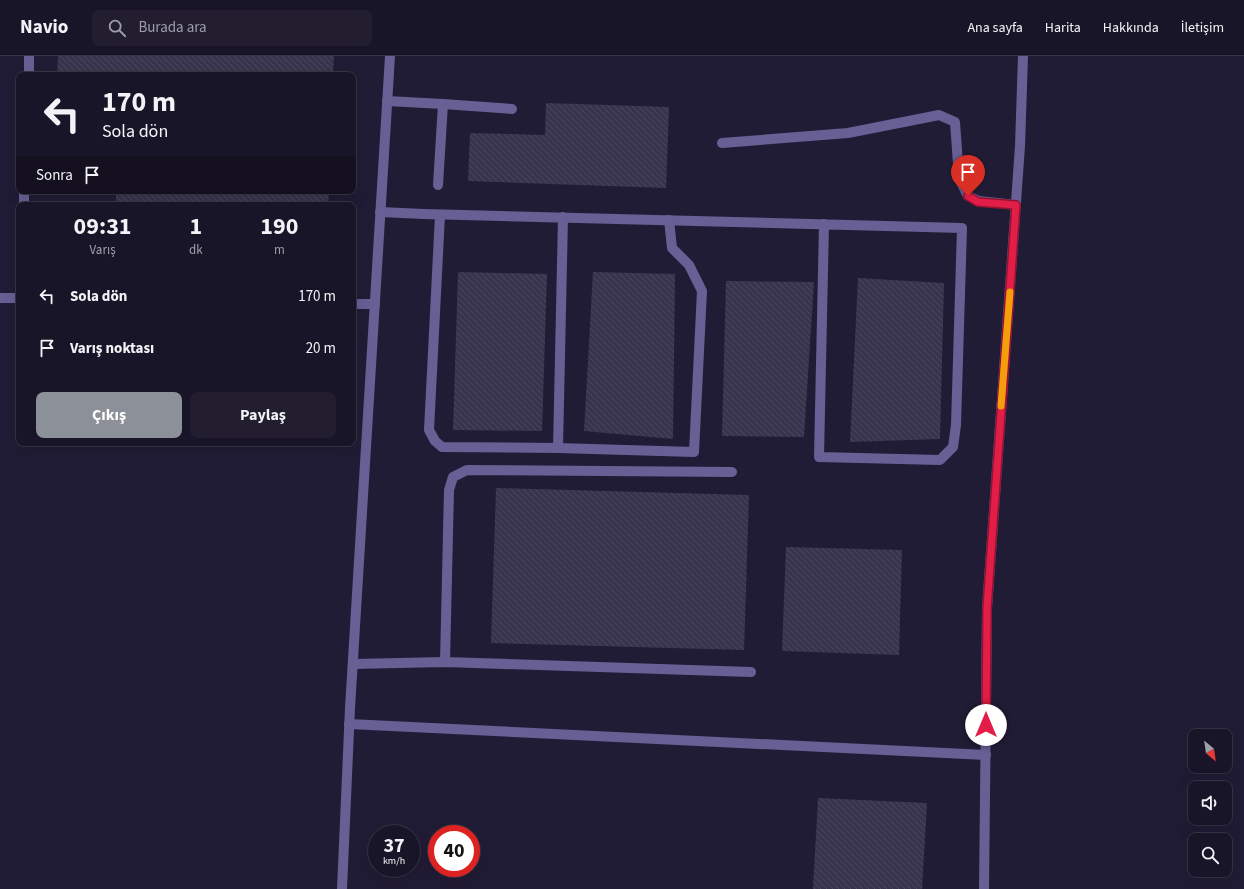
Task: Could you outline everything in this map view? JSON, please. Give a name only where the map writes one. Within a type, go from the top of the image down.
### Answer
[{"type":"street","points":[[29,56],[29,72]]},
{"type":"street","points":[[342,889],[349,724],[390,56]]},
{"type":"street","points":[[984,889],[987,608],[1020,146],[1023,56]]},
{"type":"street","points":[[387,101],[512,109]]},
{"type":"street","points":[[438,185],[444,104]]},
{"type":"street","points":[[722,144],[848,133],[939,115],[955,122],[959,178],[968,196],[978,202],[1016,205]]},
{"type":"street","points":[[380,212],[440,215],[563,217],[824,224],[962,228],[956,425],[953,447],[940,460],[819,457],[824,224]]},
{"type":"street","points":[[440,215],[429,430],[435,441],[442,447],[558,448],[694,452],[702,291],[688,265],[672,248],[669,220]]},
{"type":"street","points":[[558,448],[563,217]]},
{"type":"street","points":[[0,298],[16,298]]},
{"type":"street","points":[[356,304],[375,304]]},
{"type":"street","points":[[445,662],[449,490],[453,477],[467,470],[732,472]]},
{"type":"street","points":[[353,664],[445,662],[751,672]]},
{"type":"street","points":[[349,724],[986,755]]},
{"type":"building","points":[[58,56],[334,56],[333,72],[57,72]]},
{"type":"building","points":[[546,103],[669,107],[666,188],[468,181],[470,133],[545,135]]},
{"type":"building","points":[[116,194],[329,194],[328,202],[116,202]]},
{"type":"building","points":[[458,272],[547,274],[542,431],[453,430]]},
{"type":"building","points":[[593,272],[675,274],[673,439],[584,431]]},
{"type":"building","points":[[858,278],[944,283],[940,439],[850,442]]},
{"type":"building","points":[[726,281],[814,282],[804,437],[722,436]]},
{"type":"building","points":[[496,488],[749,495],[744,650],[491,643]]},
{"type":"building","points":[[786,547],[902,550],[899,655],[782,651]]},
{"type":"building","points":[[818,798],[927,803],[922,889],[813,889]]},
{"type":"slow traffic","points":[[1001,406],[1010,292]]},
{"type":"route","points":[[968,196],[978,202],[1016,205],[987,608],[986,725]]}]
